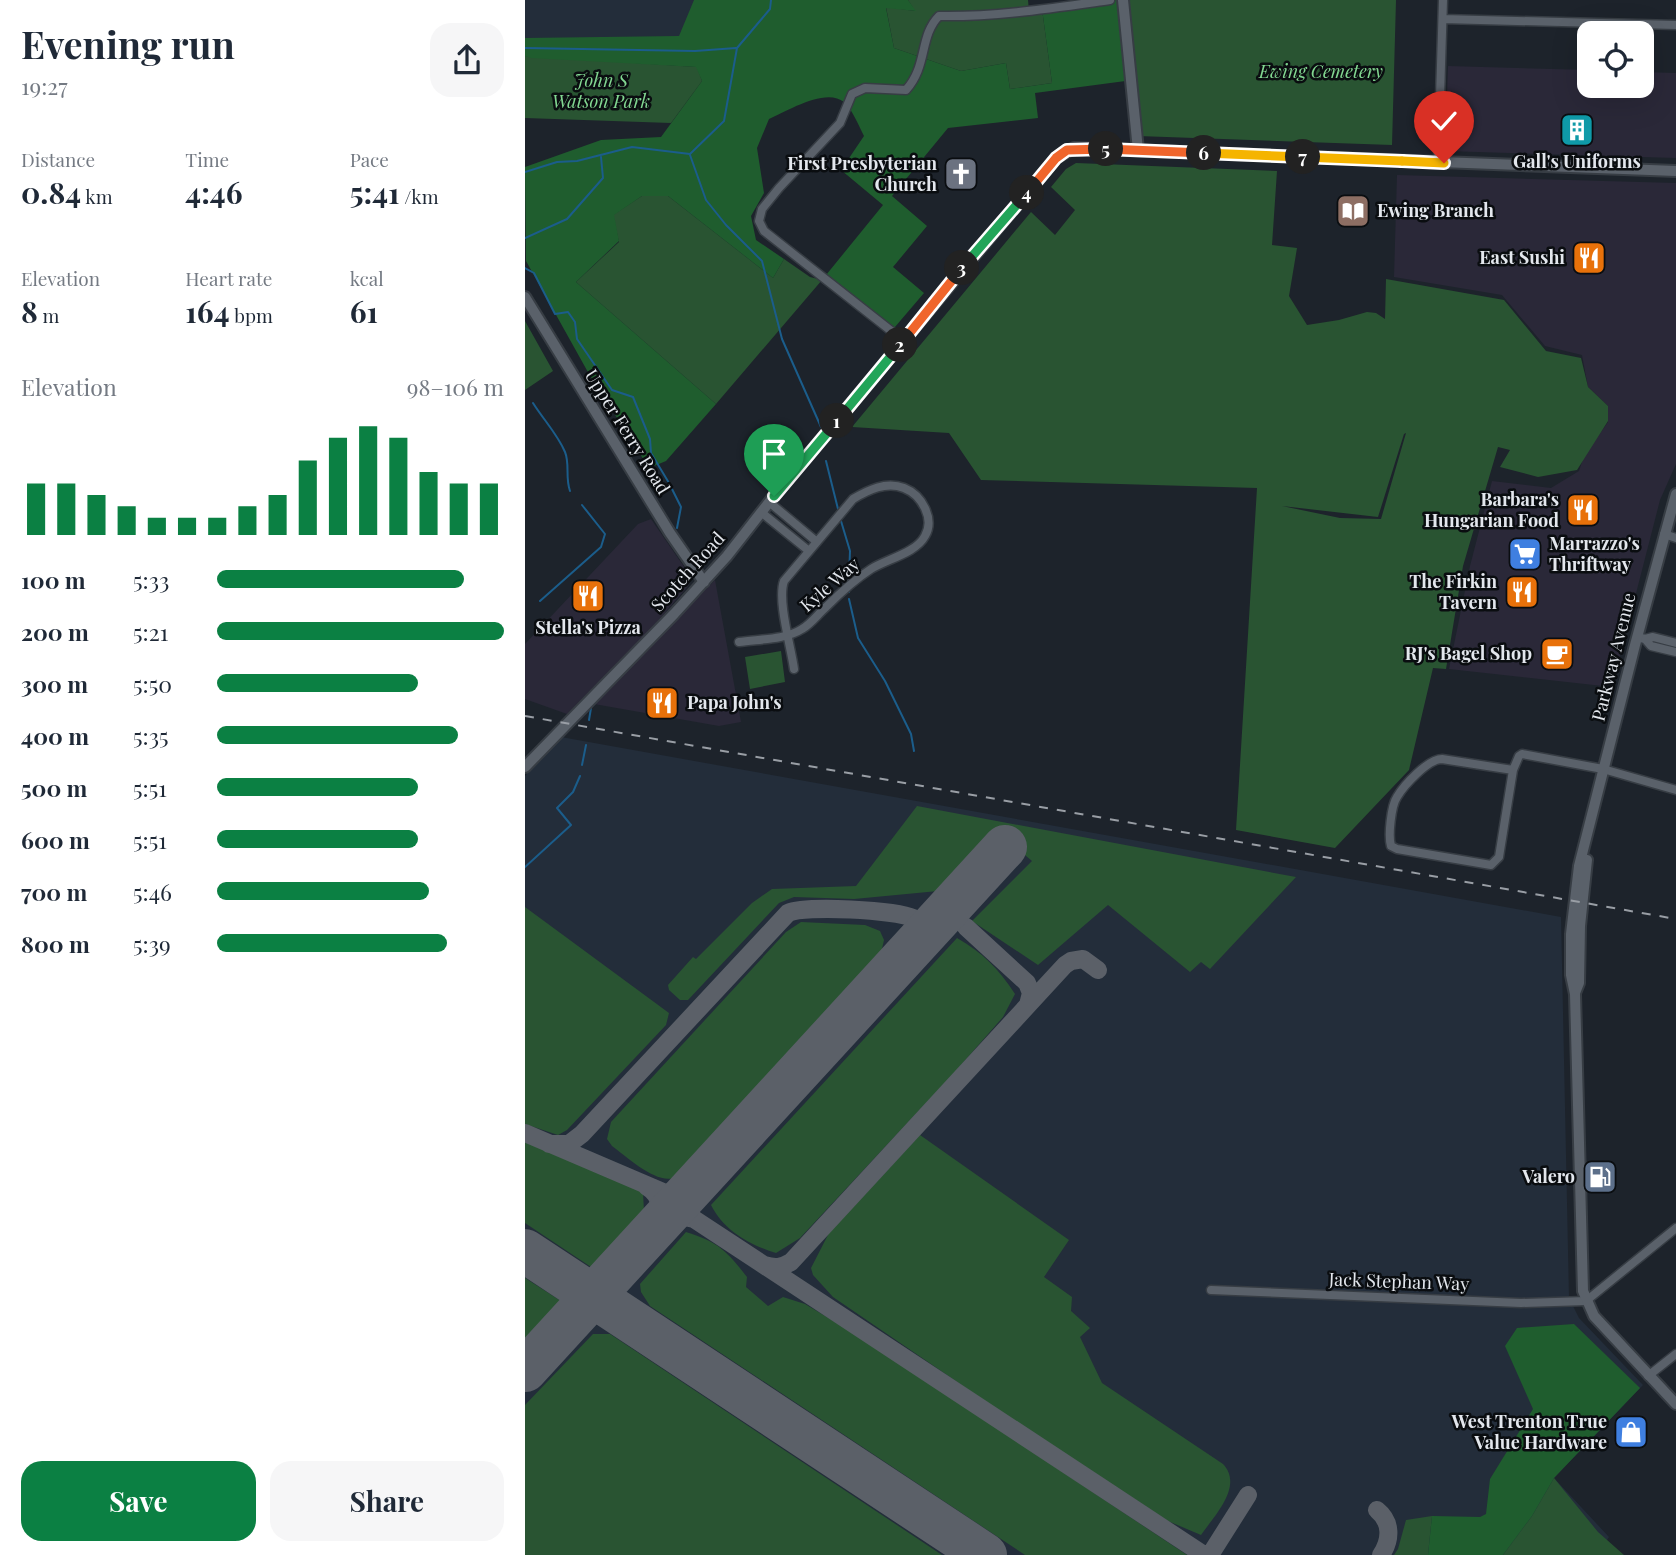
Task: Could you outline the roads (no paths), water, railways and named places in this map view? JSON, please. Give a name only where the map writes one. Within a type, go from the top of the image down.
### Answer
[{"type":"main road","points":[[1123,0],[1138,150]]},
{"type":"main road","name":"Scotch Road","points":[[525,766],[704,582],[1061,153],[1074,148],[1676,171]]},
{"type":"main road","name":"Upper Ferry Road","points":[[525,297],[670,533],[704,582]]},
{"type":"main road","name":"Parkway Avenue","points":[[1586,1301],[1581,1280],[1575,994],[1571,975],[1573,913],[1577,878],[1603,769],[1641,638],[1664,534],[1676,494]]},
{"type":"main road","points":[[1586,1301],[1594,1316],[1676,1404]]},
{"type":"street","points":[[904,341],[764,232],[759,221],[762,209],[840,123],[852,94],[865,88],[906,90],[918,74],[929,29],[939,16],[1028,11],[1110,0]]},
{"type":"street","points":[[1438,162],[1443,0]]},
{"type":"street","points":[[1443,19],[1577,26]]},
{"type":"street","points":[[1654,27],[1676,25]]},
{"type":"street","name":"Kyle Way","points":[[739,642],[789,635],[803,629],[846,586],[923,540],[929,529],[930,519],[921,502],[905,488],[868,489],[853,499],[784,581],[781,589],[789,635],[794,669]]},
{"type":"street","points":[[769,502],[817,541]]},
{"type":"street","points":[[761,512],[810,551]]},
{"type":"street","points":[[1664,534],[1676,538]]},
{"type":"street","points":[[1641,638],[1653,637],[1676,643]]},
{"type":"street","points":[[1641,638],[1651,646],[1676,652]]},
{"type":"street","points":[[1513,770],[1442,759],[1431,761],[1395,799],[1389,833],[1391,846],[1491,865],[1499,858],[1513,770],[1522,754],[1603,769],[1676,790]]},
{"type":"street","points":[[1586,1301],[1676,1228]]},
{"type":"street","name":"Jack Stephan Way","points":[[1211,1290],[1508,1303],[1586,1301]]},
{"type":"street","points":[[1648,1376],[1676,1354]]},
{"type":"waterway","points":[[525,172],[557,162],[577,161],[632,147],[690,154],[724,121],[737,48],[770,9],[771,0]]},
{"type":"waterway","points":[[525,48],[695,51],[736,48]]},
{"type":"waterway","points":[[690,155],[706,200],[726,225],[762,261],[782,339],[821,427]]},
{"type":"waterway","points":[[525,238],[567,219],[603,178],[601,157]]},
{"type":"waterway","points":[[525,268],[534,273],[555,314],[568,312],[575,322],[577,339],[612,390],[633,397],[650,439],[651,453],[669,483]]},
{"type":"waterway","points":[[533,403],[565,452],[570,491]]},
{"type":"waterway","points":[[826,461],[838,509]]},
{"type":"waterway","points":[[671,487],[681,507],[677,528]]},
{"type":"waterway","points":[[540,601],[601,547],[605,534],[582,505]]},
{"type":"waterway","points":[[841,521],[850,551],[849,578]]},
{"type":"waterway","points":[[849,599],[858,638],[885,681],[911,734],[914,751]]},
{"type":"waterway","points":[[589,720],[591,708]]},
{"type":"waterway","points":[[582,765],[586,745]]},
{"type":"waterway","points":[[525,867],[571,825],[557,808],[573,792],[580,776]]},
{"type":"railway","points":[[525,716],[1676,919]]},
{"type":"place","name":"Gall's Uniforms","points":[[1577,130]]},
{"type":"place","name":"First Presbyterian Church","points":[[961,174]]},
{"type":"place","name":"Ewing Branch","points":[[1353,211]]},
{"type":"place","name":"East Sushi","points":[[1589,258]]},
{"type":"place","name":"Barbara's Hungarian Food","points":[[1583,510]]},
{"type":"place","name":"Marrazzo's Thriftway","points":[[1525,554]]},
{"type":"place","name":"The Firkin Tavern","points":[[1522,592]]},
{"type":"place","name":"Stella's Pizza","points":[[588,596]]},
{"type":"place","name":"RJ's Bagel Shop","points":[[1557,654]]},
{"type":"place","name":"Papa John's","points":[[662,703]]},
{"type":"place","name":"Valero","points":[[1600,1177]]},
{"type":"place","name":"West Trenton True Value Hardware","points":[[1631,1432]]},
{"type":"park label","name":"Ewing Cemetery","points":[[1321,72]]},
{"type":"park label","name":"John S Watson Park","points":[[601,91]]}]
